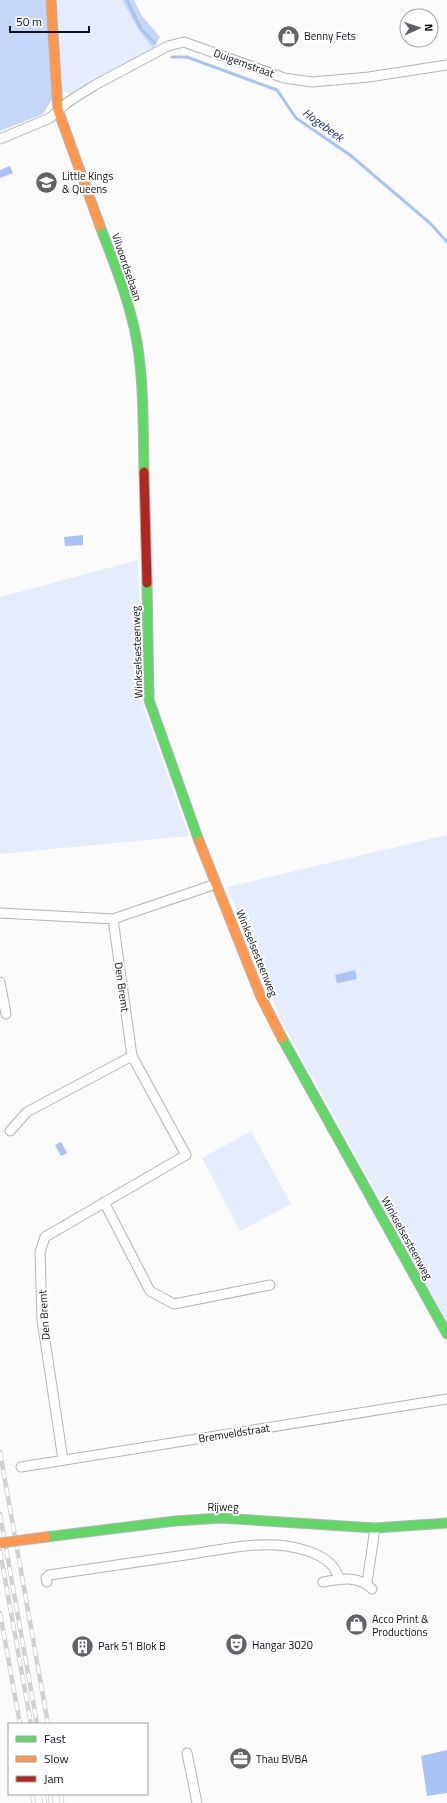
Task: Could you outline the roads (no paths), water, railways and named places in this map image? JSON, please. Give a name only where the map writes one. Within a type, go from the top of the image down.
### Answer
[{"type":"street","name":"Vilvoordsebaan","points":[[51,0],[58,110],[122,287],[137,341],[143,413],[145,548]]},
{"type":"street","name":"Duigemstraat","points":[[0,139],[50,118],[58,110],[95,86],[168,46],[184,42],[284,78],[312,82],[369,77],[447,65]]},
{"type":"street","name":"Winkselsesteenweg","points":[[145,548],[150,700],[216,884],[261,997],[275,1025],[293,1060],[447,1334]]},
{"type":"street","points":[[0,913],[113,919],[216,884]]},
{"type":"street","name":"Den Bremt","points":[[63,1460],[42,1320],[40,1252],[45,1237],[186,1155],[132,1056],[113,919]]},
{"type":"street","points":[[0,982],[6,1014]]},
{"type":"street","points":[[10,1131],[27,1112],[132,1056]]},
{"type":"street","points":[[104,1202],[150,1291],[174,1304],[270,1285]]},
{"type":"street","name":"Bremveldstraat","points":[[21,1468],[447,1399]]},
{"type":"street","name":"Rijweg","points":[[0,1543],[175,1521],[221,1518],[376,1528],[447,1523]]},
{"type":"street","points":[[323,1582],[355,1579],[369,1586],[376,1528]]},
{"type":"street","points":[[47,1582],[46,1578],[49,1575],[232,1548],[275,1545],[293,1548],[324,1558],[338,1573],[339,1580]]},
{"type":"street","points":[[187,1753],[197,1803]]},
{"type":"waterway","name":"Hogebeek","points":[[127,0],[141,29],[155,43]]},
{"type":"waterway","name":"Hogebeek","points":[[172,57],[187,57],[277,90],[296,118],[350,155],[431,224],[447,242]]},
{"type":"railway","points":[[0,1452],[48,1723]]},
{"type":"railway","points":[[0,1514],[37,1723]]},
{"type":"railway","points":[[0,1551],[31,1723]]},
{"type":"railway","points":[[0,1613],[20,1723]]},
{"type":"railway","points":[[32,1795],[34,1803]]},
{"type":"railway","points":[[43,1795],[45,1803]]},
{"type":"railway","points":[[50,1795],[51,1803]]},
{"type":"railway","points":[[61,1795],[62,1803]]},
{"type":"place","name":"Benny Fets","points":[[289,36]]},
{"type":"place","name":"Little Kings & Queens","points":[[46,182]]},
{"type":"place","name":"Acco Print & Productions","points":[[357,1625]]},
{"type":"place","name":"Hangar 3020","points":[[236,1645]]},
{"type":"place","name":"Park 51 Blok B","points":[[82,1646]]},
{"type":"place","name":"Thau BVBA","points":[[240,1759]]}]
